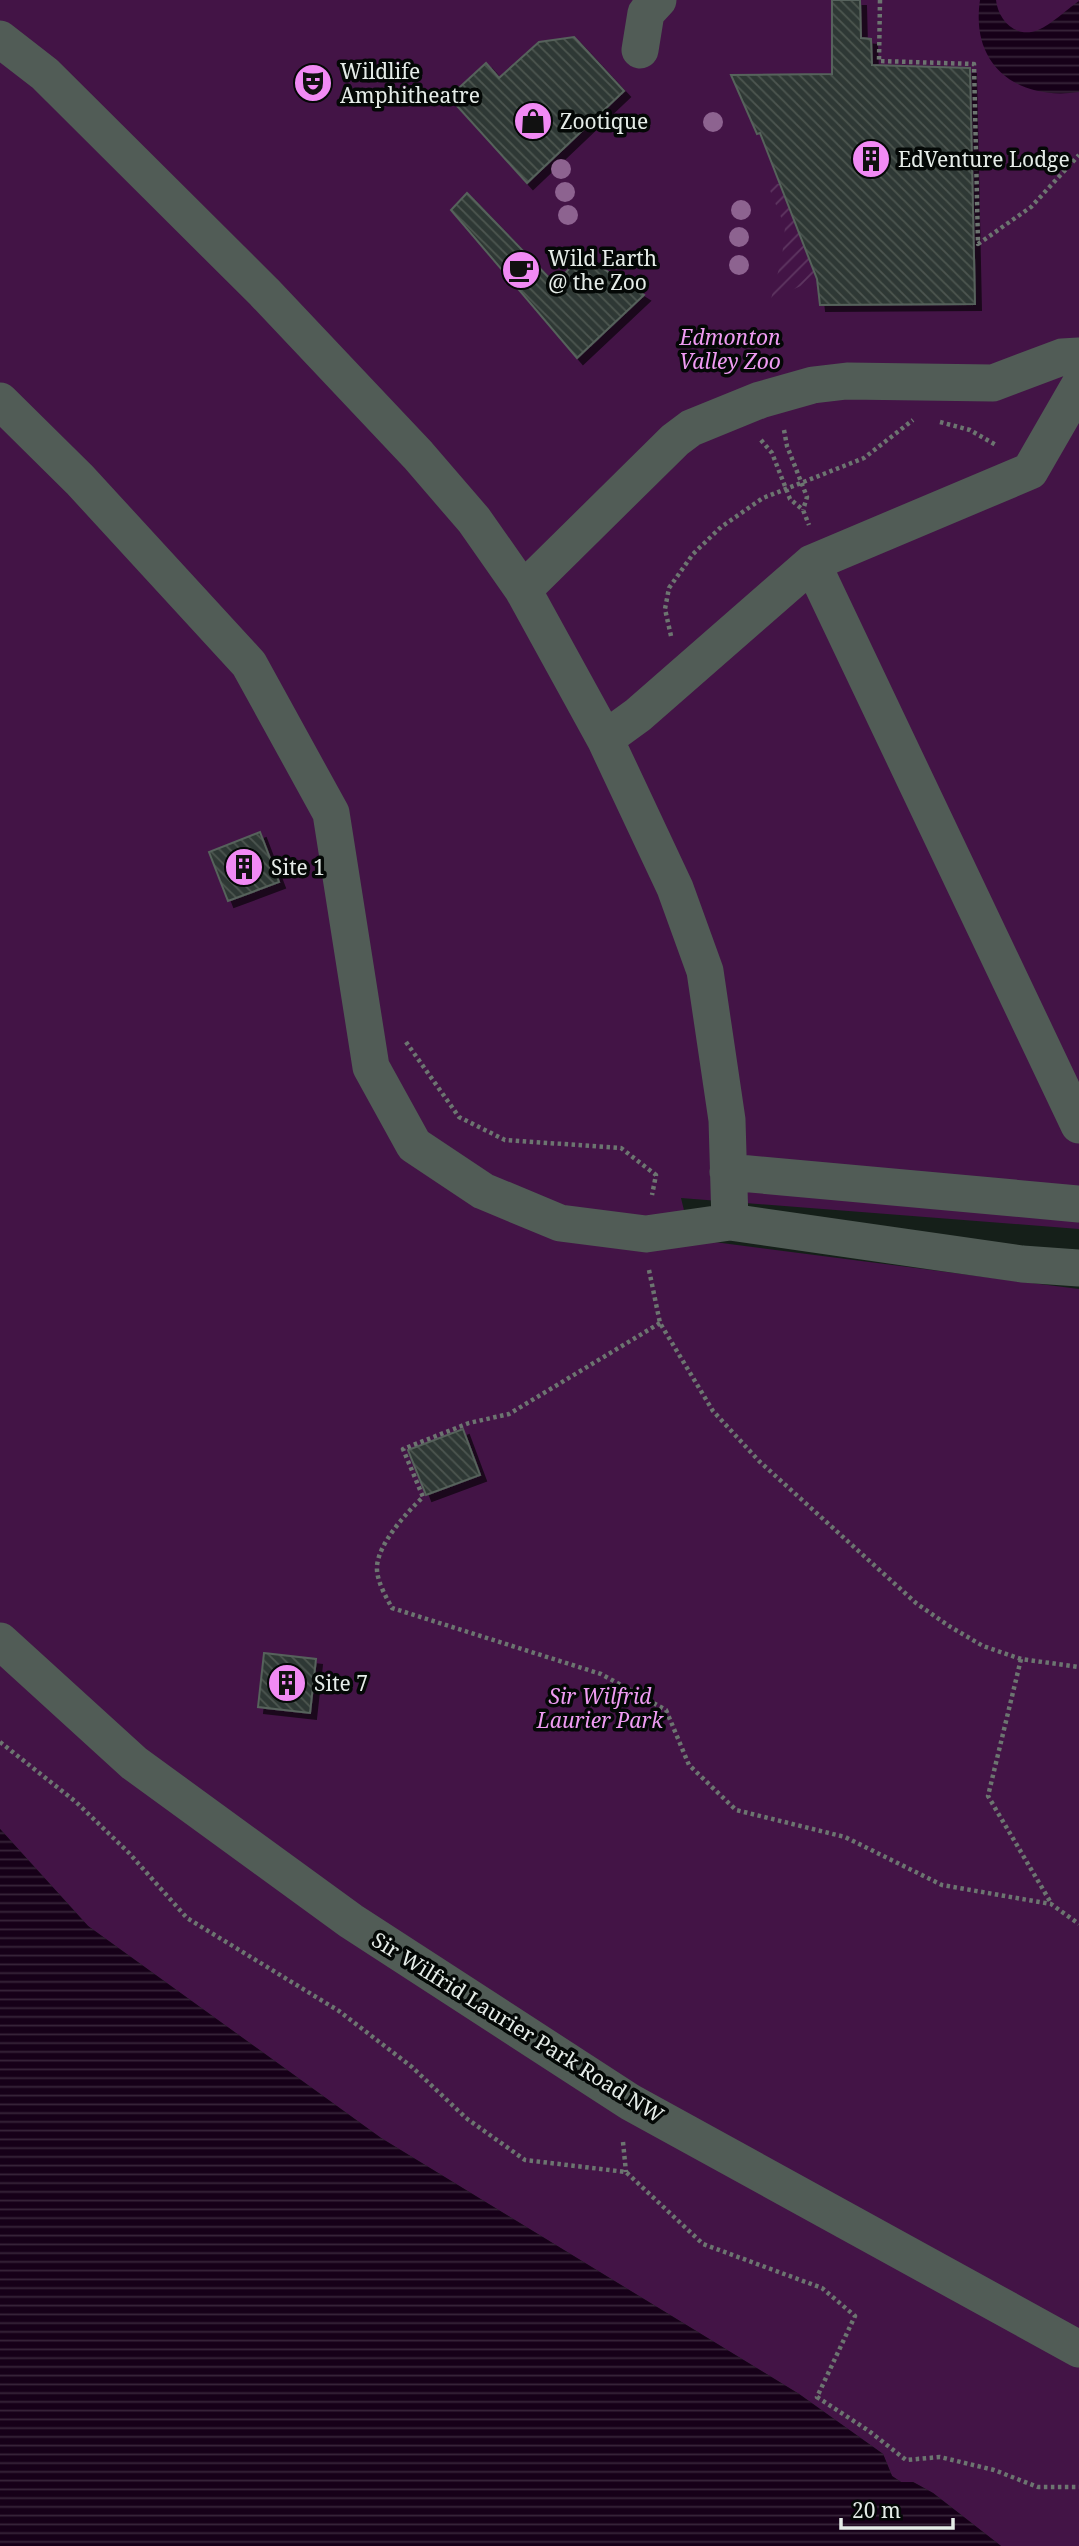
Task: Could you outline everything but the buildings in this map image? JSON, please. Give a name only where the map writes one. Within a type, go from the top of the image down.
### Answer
[{"type":"street","points":[[627,0],[640,50],[646,13],[658,0]]},
{"type":"street","points":[[0,39],[45,75],[264,292],[418,455],[474,520],[523,590],[606,739],[675,888],[705,971],[727,1119],[730,1222]]},
{"type":"street","points":[[523,590],[675,440],[691,428],[760,400],[813,385],[847,381],[993,383],[1062,357],[1079,356]]},
{"type":"street","points":[[606,739],[638,715],[812,563],[1030,471],[1079,386]]},
{"type":"street","points":[[0,401],[80,480],[249,664],[331,813],[371,1067],[414,1145],[483,1191],[560,1223],[646,1234],[730,1222],[1022,1264],[1079,1268]]},
{"type":"street","points":[[812,563],[1079,1125]]},
{"type":"street","points":[[728,1172],[1079,1204]]},
{"type":"street","name":"Sir Wilfrid Laurier Park Road NW","points":[[0,1641],[134,1762],[351,1921],[630,2102],[1079,2348]]},
{"type":"path","points":[[880,0],[879,61],[974,64],[978,244],[1031,207],[1079,155]]},
{"type":"path","points":[[682,675],[665,609],[669,588],[693,554],[721,527],[763,498],[864,458],[918,418],[905,416]]},
{"type":"path","points":[[929,420],[978,434],[1030,471]]},
{"type":"path","points":[[786,435],[796,431]]},
{"type":"path","points":[[772,453],[790,499],[803,510],[807,497],[787,446]]},
{"type":"path","points":[[646,1234],[648,1269],[660,1323],[713,1411],[759,1461],[916,1603],[983,1646],[1021,1659],[1079,1667]]},
{"type":"path","points":[[660,1323],[509,1414],[469,1423],[403,1448],[423,1497],[397,1522],[377,1566],[383,1593],[393,1608],[601,1674],[666,1710],[689,1765],[736,1810],[845,1836],[942,1885],[1051,1904]]},
{"type":"path","points":[[1021,1659],[988,1796],[1051,1904],[1079,1924]]},
{"type":"path","points":[[0,1742],[76,1802],[129,1853],[187,1919],[339,2011],[412,2067],[466,2118],[525,2160],[626,2172],[703,2244],[822,2288],[855,2316],[817,2397],[869,2431],[906,2460],[940,2457],[994,2470],[1038,2487],[1079,2487]]},
{"type":"green space","name":"Sir Wilfrid Laurier Park","points":[[0,0],[1079,0],[1079,1229],[681,1198],[691,1239],[1079,1289],[1079,2546],[1001,2546],[933,2493],[913,2482],[901,2482],[892,2476],[883,2454],[799,2394],[381,2138],[88,1926],[0,1829]]},
{"type":"green space","points":[[767,183],[779,184],[817,279],[771,299],[782,257],[785,227]]},
{"type":"shaded area","points":[[980,0],[996,0],[1004,21],[1022,32],[1038,30],[1079,1],[1079,92],[1036,91],[1003,74],[991,60],[983,43],[979,23]]},
{"type":"shaded area","points":[[0,1829],[88,1926],[381,2138],[799,2394],[883,2454],[892,2476],[901,2482],[913,2482],[933,2493],[1001,2546],[0,2546]]},
{"type":"place","name":"Wildlife Amphitheatre","points":[[313,83]]},
{"type":"place","name":"Zootique","points":[[533,121]]},
{"type":"place","name":"EdVenture Lodge","points":[[871,159]]},
{"type":"place","name":"Wild Earth @ the Zoo","points":[[521,270]]},
{"type":"place","name":"Site 1","points":[[244,867]]},
{"type":"place","name":"Site 7","points":[[287,1683]]},
{"type":"park label","name":"Edmonton Valley Zoo","points":[[730,349]]}]
